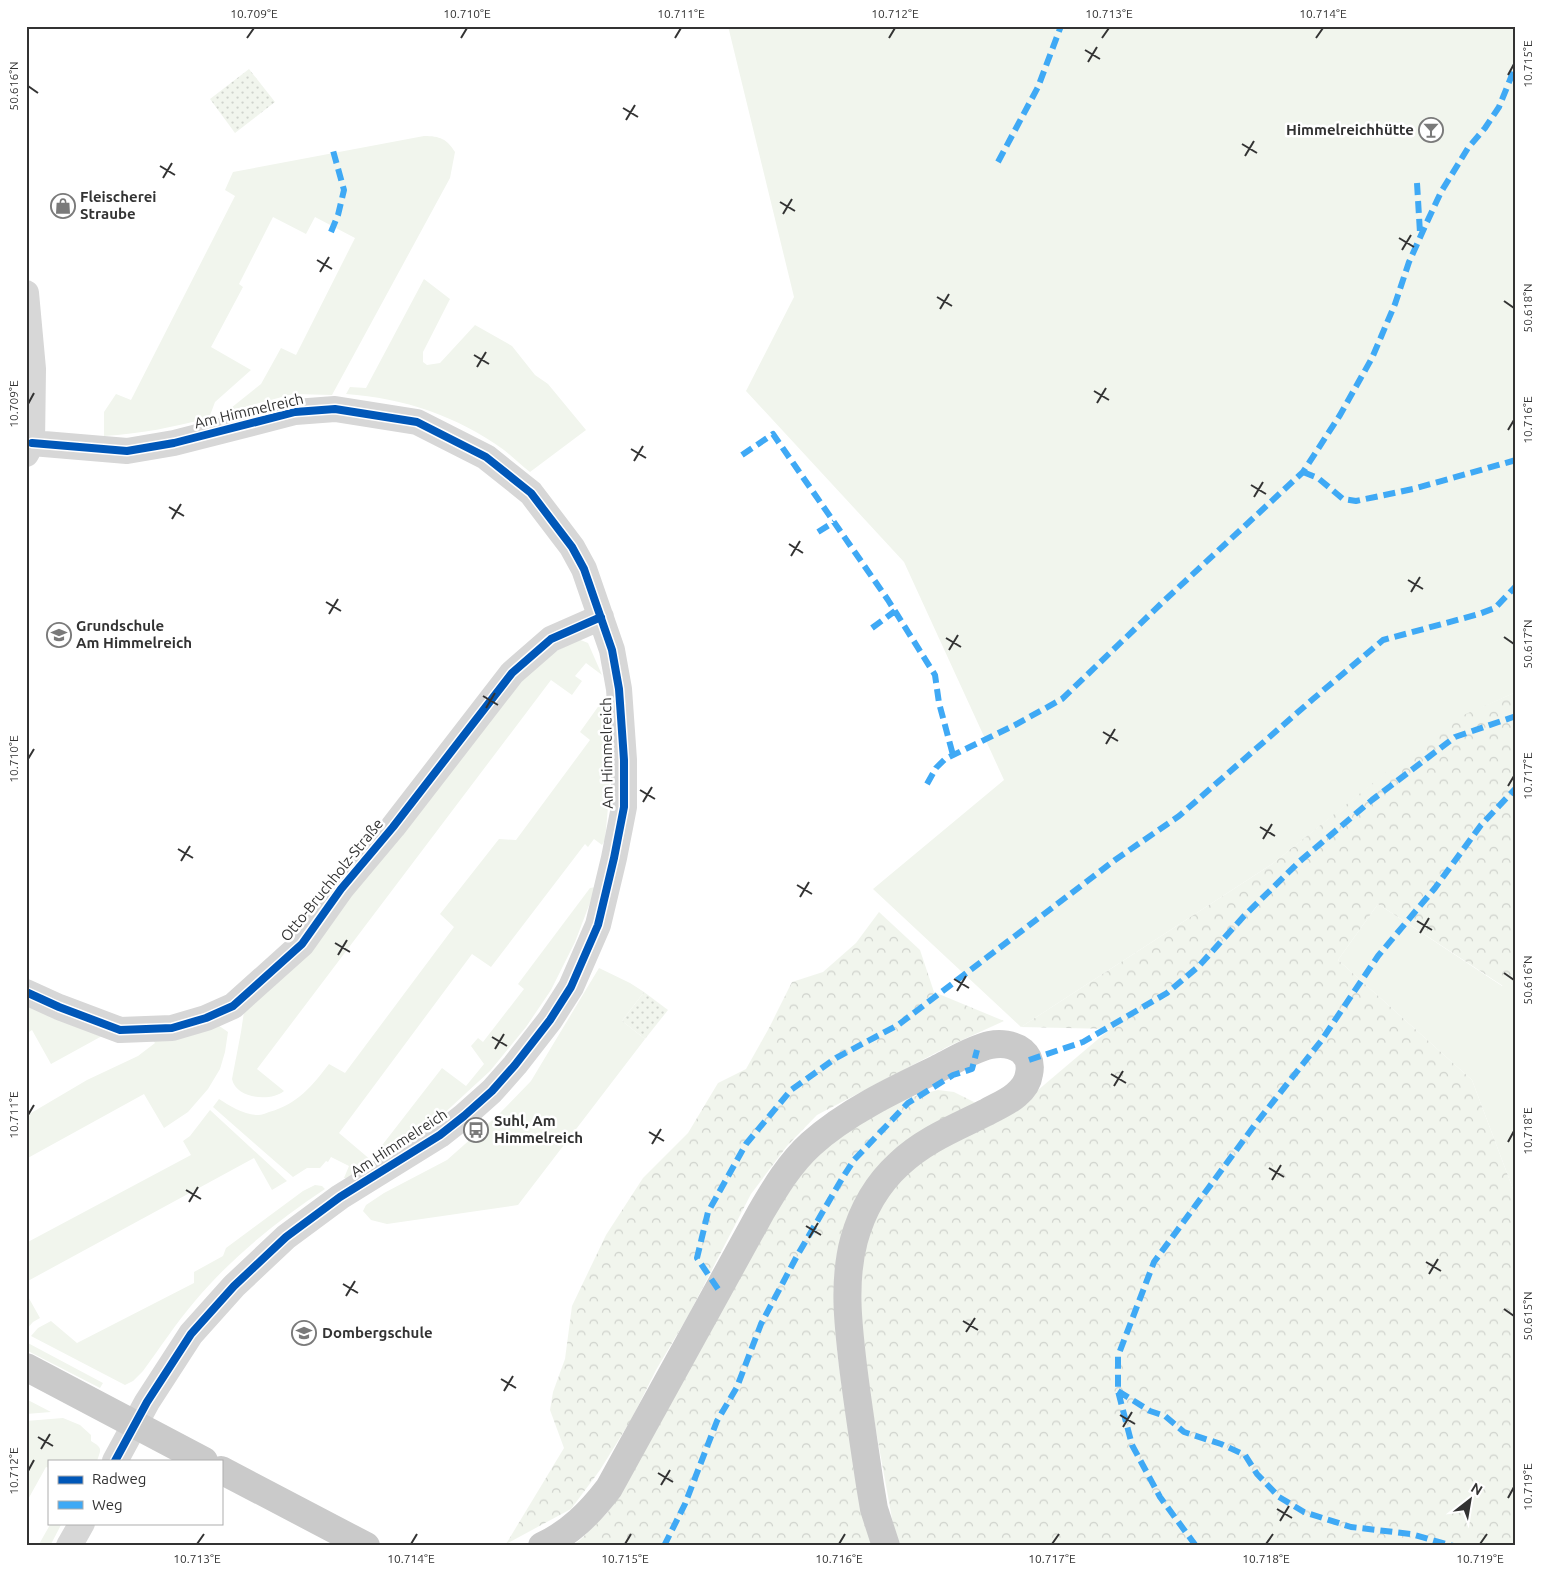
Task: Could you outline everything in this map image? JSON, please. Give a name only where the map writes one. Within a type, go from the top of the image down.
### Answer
[{"type":"main road","points":[[542,1546],[566,1533],[585,1517],[609,1488],[760,1212],[796,1160],[810,1144],[858,1110],[924,1075],[988,1046],[1009,1045],[1020,1049],[1029,1060],[1029,1077],[1022,1089],[1015,1097],[937,1137],[900,1163],[888,1174],[872,1196],[854,1240],[849,1268],[848,1322],[874,1509],[886,1546]]},
{"type":"main road","points":[[26,1366],[202,1460]]},
{"type":"main road","points":[[222,1471],[366,1546]]},
{"type":"street","points":[[26,292],[33,369],[29,449]]},
{"type":"street","name":"Am Himmelreich","points":[[29,449],[127,451],[174,443],[295,412],[335,409],[417,422],[486,457],[530,493],[576,554],[584,569],[612,650],[619,689],[624,760],[624,807],[614,858],[598,925],[571,987],[550,1020],[492,1091],[464,1116],[440,1135],[340,1197],[286,1237],[234,1286],[191,1334],[148,1402],[117,1460]]},
{"type":"street","name":"Otto-Bruchholz-Straße","points":[[26,992],[59,1007],[120,1030],[172,1028],[206,1018],[233,1006],[302,944],[341,889],[393,826],[512,673],[551,639],[601,617]]},
{"type":"street","points":[[69,1546],[81,1524]]},
{"type":"green space","points":[[728,26],[1516,26],[1516,692],[1450,722],[1272,864],[1021,1027],[873,889],[1004,780],[904,562],[746,391],[794,297]]},
{"type":"green space","points":[[249,69],[275,102],[235,133],[210,99]]},
{"type":"green space","points":[[424,136],[442,139],[455,152],[450,178],[332,395],[293,394],[226,412],[261,384],[281,348],[296,355],[355,238],[315,217],[306,234],[273,217],[239,284],[243,287],[211,347],[251,370],[215,402],[209,418],[157,430],[104,436],[104,412],[116,394],[131,400],[235,196],[225,190],[233,172]]},
{"type":"green space","points":[[424,279],[450,299],[423,352],[423,362],[427,365],[440,363],[475,325],[512,346],[535,375],[548,384],[586,430],[530,472],[504,450],[486,438],[449,418],[389,400],[346,394],[350,387],[366,388]]},
{"type":"green space","points":[[578,639],[588,643],[602,675],[586,663],[575,676],[582,681],[572,695],[551,680],[257,1069],[284,1091],[271,1097],[255,1097],[240,1091],[232,1079],[245,1005],[535,663]]},
{"type":"green space","points":[[1516,692],[1516,972],[1503,986],[1378,904],[1338,960],[1472,1080],[1516,1197],[1516,1546],[901,1546],[895,1535],[861,1348],[859,1320],[863,1243],[881,1201],[921,1160],[1031,1096],[1110,1029],[1021,1027],[1272,864],[1450,721]]},
{"type":"green space","points":[[603,702],[606,703],[610,761],[605,840],[602,845],[594,839],[588,847],[585,844],[491,967],[472,954],[339,1133],[372,1161],[350,1179],[344,1178],[349,1166],[331,1157],[320,1168],[307,1168],[293,1177],[213,1107],[219,1099],[242,1112],[253,1115],[262,1114],[279,1109],[296,1099],[310,1087],[329,1064],[345,1073],[454,927],[440,914],[499,839],[516,840],[590,740],[580,732]]},
{"type":"green space","points":[[596,887],[575,942],[551,990],[526,1027],[490,1071],[439,1118],[373,1157],[442,1068],[466,1086],[484,1064],[471,1046],[478,1038],[483,1042],[524,989],[518,984],[590,888]]},
{"type":"green space","points":[[1378,904],[1502,986],[1516,972],[1516,1197],[1472,1080],[1338,960]]},
{"type":"green space","points":[[879,912],[920,950],[934,992],[1004,1021],[949,1046],[817,1115],[787,1146],[751,1194],[688,1316],[656,1370],[631,1420],[600,1470],[571,1509],[506,1544],[564,1448],[550,1410],[553,1392],[565,1359],[572,1306],[606,1235],[643,1178],[688,1133],[718,1083],[746,1069],[792,982],[823,972],[856,943]]},
{"type":"green space","points":[[599,968],[644,992],[622,1021],[645,1039],[518,1205],[387,1224],[371,1220],[363,1211],[366,1205],[384,1193],[447,1160],[499,1114],[531,1081]]},
{"type":"green space","points":[[644,992],[668,1010],[645,1039],[622,1021]]},
{"type":"green space","points":[[26,1003],[102,1036],[51,1064],[32,1030],[26,1034]]},
{"type":"green space","points":[[215,1023],[228,1032],[220,1069],[208,1089],[188,1112],[164,1128],[144,1094],[26,1159],[26,1116],[87,1080],[138,1056],[155,1043],[150,1036]]},
{"type":"green space","points":[[938,1090],[954,1092],[976,1103],[842,1236],[835,1266],[834,1294],[837,1350],[842,1387],[873,1546],[571,1546],[580,1540],[608,1512],[774,1214],[808,1165],[837,1137],[895,1101]]},
{"type":"green space","points":[[210,1110],[287,1181],[272,1190],[254,1158],[26,1282],[26,1243],[191,1155],[183,1141],[190,1136]]},
{"type":"green space","points":[[315,1185],[322,1186],[325,1189],[256,1240],[224,1269],[188,1309],[143,1371],[133,1381],[125,1385],[31,1336],[38,1328],[51,1321],[77,1343],[194,1283],[194,1272],[223,1256],[226,1248],[303,1191]]},
{"type":"green space","points":[[26,1293],[40,1318],[33,1322],[26,1330]]},
{"type":"green space","points":[[26,1342],[103,1383],[100,1388],[26,1350]]},
{"type":"green space","points":[[26,1399],[51,1412],[26,1414]]},
{"type":"green space","points":[[63,1418],[80,1425],[91,1435],[91,1441],[98,1445],[100,1449],[97,1460],[48,1460],[48,1468],[46,1467],[26,1503],[26,1421]]},
{"type":"green space","points":[[50,1524],[61,1524],[50,1546],[38,1546]]},
{"type":"marked path","points":[[998,162],[1038,87],[1061,26]]},
{"type":"marked path","points":[[927,784],[936,768],[945,759],[1015,725],[1062,699],[1303,472],[1340,415],[1372,358],[1395,304],[1409,262],[1441,192],[1468,148],[1499,107],[1516,65]]},
{"type":"marked path","points":[[331,232],[338,215],[344,190],[332,147]]},
{"type":"marked path","points":[[1417,183],[1420,233]]},
{"type":"marked path","points":[[742,455],[773,434],[888,600],[935,675],[939,703],[953,755]]},
{"type":"marked path","points":[[1303,472],[1318,478],[1343,499],[1356,501],[1413,489],[1516,460]]},
{"type":"marked path","points":[[818,532],[834,522]]},
{"type":"marked path","points":[[718,1289],[697,1258],[708,1212],[746,1144],[791,1090],[836,1058],[898,1025],[1115,860],[1179,816],[1383,640],[1495,608],[1516,586]]},
{"type":"marked path","points":[[872,628],[895,611]]},
{"type":"marked path","points":[[1029,1060],[1083,1042],[1167,993],[1199,966],[1244,916],[1300,861],[1372,800],[1455,737],[1516,716]]},
{"type":"marked path","points":[[1196,1546],[1160,1497],[1132,1445],[1118,1391],[1118,1356],[1154,1262],[1254,1126],[1321,1041],[1378,956],[1435,888],[1481,825],[1516,788]]},
{"type":"marked path","points":[[664,1546],[685,1504],[717,1421],[737,1387],[761,1324],[797,1256],[843,1177],[854,1160],[908,1103],[953,1075],[972,1069],[977,1050]]},
{"type":"marked path","points":[[1118,1391],[1150,1411],[1165,1416],[1184,1432],[1221,1444],[1245,1455],[1257,1474],[1279,1497],[1304,1512],[1351,1527],[1411,1534],[1453,1546]]},
{"type":"cycle path","points":[[32,443],[127,451],[174,443],[295,412],[335,409],[417,422],[486,457],[531,493],[572,547],[584,569],[612,650],[619,689],[624,760],[624,807],[614,858],[598,925],[571,987],[550,1020],[492,1091],[464,1116],[440,1135],[340,1197],[286,1237],[234,1286],[191,1334],[147,1402],[116,1460]]},
{"type":"cycle path","points":[[26,992],[59,1007],[120,1030],[172,1028],[206,1018],[233,1006],[302,944],[341,889],[393,827],[512,673],[551,639],[601,617]]},
{"type":"place","name":"Himmelreichhütte","points":[[1431,130]]},
{"type":"place","name":"Fleischerei Straube","points":[[63,206]]},
{"type":"place","name":"Grundschule Am Himmelreich","points":[[59,635]]},
{"type":"place","name":"Suhl, Am Himmelreich","points":[[476,1130]]},
{"type":"place","name":"Dombergschule","points":[[304,1333]]}]
